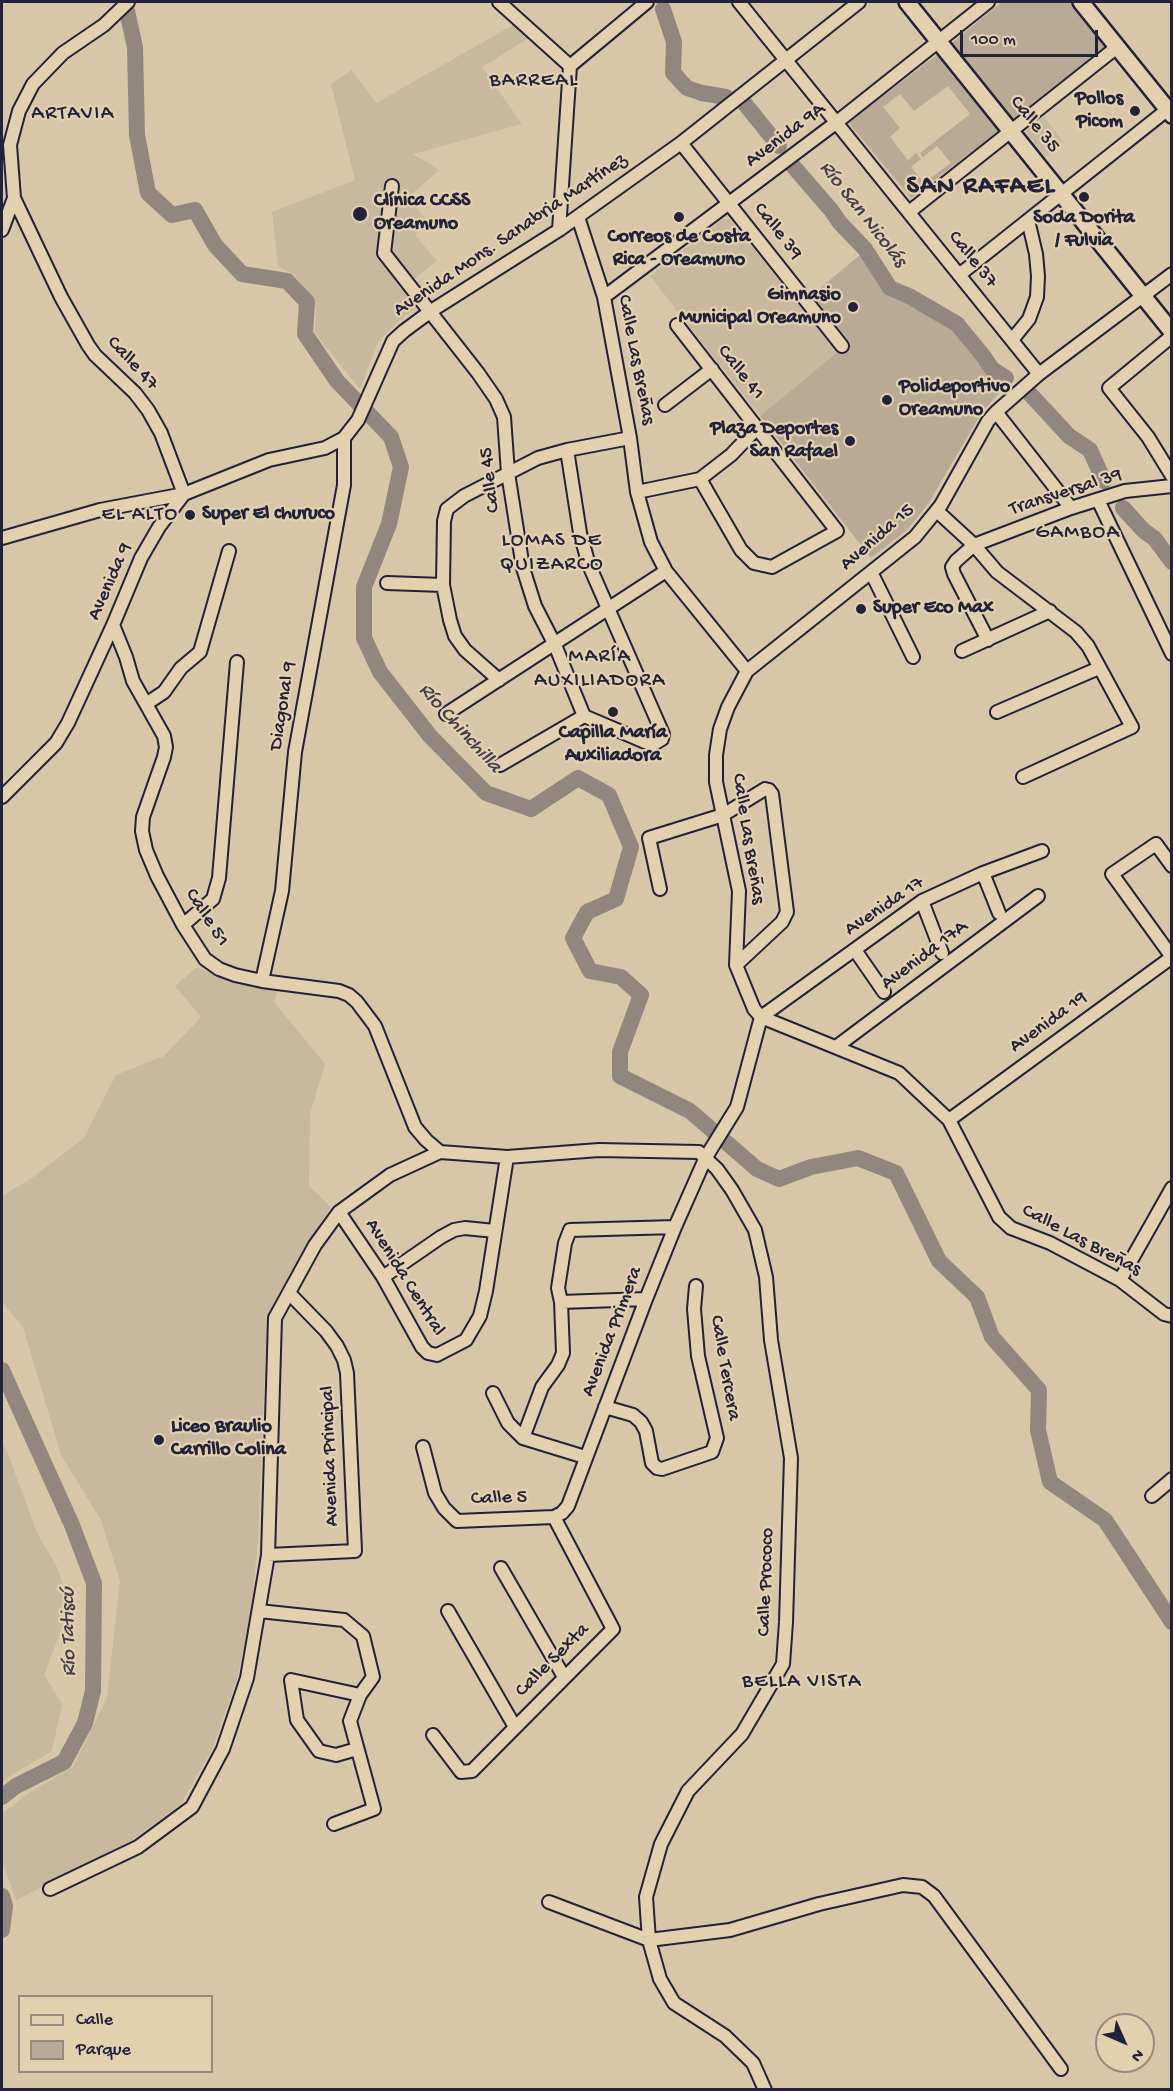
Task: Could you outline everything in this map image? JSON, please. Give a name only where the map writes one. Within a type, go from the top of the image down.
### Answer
[{"type":"main road","name":"Calle 35","points":[[908,2],[1172,334]]},
{"type":"main road","points":[[1081,2],[1170,110]]},
{"type":"street","points":[[499,2],[570,66]]},
{"type":"street","points":[[560,230],[570,66],[647,2]]},
{"type":"street","name":"Calle 37","points":[[739,2],[1039,374]]},
{"type":"street","name":"Avenida Mons. Sanabria Martínez","points":[[344,438],[358,420],[393,341],[404,330],[560,230],[681,143],[859,2]]},
{"type":"street","name":"Avenida 9A","points":[[604,297],[837,122],[988,2]]},
{"type":"street","points":[[2,230],[14,198],[10,145],[19,111],[33,84],[63,53],[104,25],[124,5]]},
{"type":"street","points":[[909,212],[1117,47]]},
{"type":"street","points":[[959,275],[1170,110]]},
{"type":"street","name":"Calle 39","points":[[681,143],[842,346]]},
{"type":"street","name":"Calle 45","points":[[392,186],[384,253],[431,311],[496,399],[504,417],[508,472],[522,568],[535,606],[555,645],[584,716]]},
{"type":"street","name":"Calle 47","points":[[14,198],[61,297],[88,345],[95,355],[135,393],[148,410],[161,433],[184,494]]},
{"type":"street","name":"Calle Las Breñas","points":[[578,217],[604,297],[630,438],[637,492],[651,542],[666,571],[747,671],[728,706],[720,729],[716,755],[716,782],[739,891],[736,964],[749,1001],[761,1017],[899,1073],[949,1120],[999,1217],[1011,1228],[1050,1243],[1120,1280],[1164,1314],[1172,1316]]},
{"type":"street","points":[[1012,340],[1029,320],[1037,297],[1036,254],[1028,220]]},
{"type":"street","name":"Avenida 15","points":[[747,671],[915,537],[937,511],[983,430],[996,412],[1039,374],[1172,274]]},
{"type":"street","name":"Calle 41","points":[[677,325],[837,531],[772,567],[754,563],[741,550],[700,479]]},
{"type":"street","points":[[1172,334],[1109,388],[1148,437],[1172,476]]},
{"type":"street","points":[[665,405],[712,369]]},
{"type":"street","points":[[996,412],[1071,508]]},
{"type":"street","points":[[637,492],[700,479],[731,454],[757,428]]},
{"type":"street","points":[[2,538],[100,510],[184,494],[269,460],[325,448],[344,438]]},
{"type":"street","name":"Diagonal 9","points":[[262,981],[282,891],[295,752],[344,485],[344,438]]},
{"type":"street","points":[[499,680],[465,650],[455,636],[443,585],[444,521],[447,509],[464,496],[537,458],[630,438]]},
{"type":"street","points":[[500,765],[584,716],[652,745],[658,743],[663,734],[589,565],[580,533],[567,450]]},
{"type":"street","name":"Transversal 39","points":[[974,545],[1071,508],[1125,491],[1172,486]]},
{"type":"street","name":"Avenida 9","points":[[2,797],[56,743],[68,723],[141,558],[159,527],[184,494]]},
{"type":"street","points":[[1098,500],[1172,654]]},
{"type":"street","points":[[937,511],[974,545],[998,572],[1076,632],[1088,646],[1132,727],[1023,777]]},
{"type":"street","points":[[974,545],[952,567],[988,640]]},
{"type":"street","points":[[146,704],[164,692],[181,668],[200,652],[229,551]]},
{"type":"street","points":[[446,714],[666,571]]},
{"type":"street","points":[[871,572],[914,657]]},
{"type":"street","points":[[387,583],[443,585]]},
{"type":"street","points":[[962,651],[1050,612]]},
{"type":"street","name":"Calle 51","points":[[113,625],[133,681],[164,736],[166,747],[164,758],[143,817],[142,831],[146,850],[157,876],[183,925],[205,959],[219,969],[262,981],[339,991],[349,995],[357,1002],[375,1026],[415,1127],[440,1152]]},
{"type":"street","points":[[183,925],[213,899],[219,878],[237,662]]},
{"type":"street","points":[[997,712],[1099,668]]},
{"type":"street","points":[[660,889],[650,838],[723,815],[765,789],[769,790],[772,794],[786,912],[782,922],[736,964]]},
{"type":"street","points":[[1172,867],[1156,844],[1112,874],[1172,957]]},
{"type":"street","name":"Avenida 17","points":[[761,1017],[922,901],[984,873],[1042,851]]},
{"type":"street","points":[[984,873],[999,913]]},
{"type":"street","name":"Avenida 17A","points":[[836,1047],[1038,896]]},
{"type":"street","points":[[922,901],[942,952]]},
{"type":"street","points":[[855,950],[884,992]]},
{"type":"street","name":"Avenida 19","points":[[949,1120],[1172,957]]},
{"type":"street","points":[[50,1889],[138,1847],[192,1807],[223,1749],[244,1689],[268,1555],[275,1318],[315,1245],[339,1212],[390,1175],[440,1152],[507,1157],[599,1150],[644,1150],[699,1152],[706,1157],[728,1125],[740,1099],[761,1017]]},
{"type":"street","name":"Avenida Central","points":[[339,1212],[383,1277],[422,1347],[428,1353],[437,1354],[466,1340],[480,1316],[507,1157]]},
{"type":"street","name":"Avenida Primera","points":[[554,1517],[568,1506],[646,1299],[706,1157]]},
{"type":"street","name":"Calle Prococo","points":[[706,1157],[732,1190],[755,1230],[766,1277],[771,1340],[791,1458],[783,1664],[742,1734],[688,1791],[666,1836],[646,1897],[649,1940],[660,1979],[674,2003],[725,2036],[753,2063],[765,2090]]},
{"type":"street","points":[[1120,1280],[1172,1188]]},
{"type":"street","points":[[523,1438],[542,1387],[558,1365],[563,1353],[561,1302],[558,1288],[565,1243],[570,1230],[675,1227]]},
{"type":"street","points":[[383,1277],[454,1230],[465,1228],[495,1231]]},
{"type":"street","name":"Calle Tercera","points":[[605,1407],[633,1415],[641,1422],[646,1431],[652,1463],[657,1468],[662,1469],[712,1452],[717,1438],[698,1356],[694,1309],[696,1286]]},
{"type":"street","name":"Avenida Principal","points":[[268,1555],[355,1551],[346,1367],[337,1346],[326,1331],[289,1293]]},
{"type":"street","points":[[561,1302],[646,1299]]},
{"type":"street","points":[[493,1393],[508,1423],[523,1438],[585,1457]]},
{"type":"street","name":"Calle 5","points":[[423,1447],[435,1493],[444,1508],[457,1521],[554,1517]]},
{"type":"street","points":[[1152,1496],[1172,1479]]},
{"type":"street","name":"Calle Sexta","points":[[433,1735],[461,1772],[472,1771],[613,1629],[554,1517]]},
{"type":"street","points":[[501,1568],[564,1677]]},
{"type":"street","points":[[259,1611],[344,1620],[363,1636],[373,1677],[360,1695],[350,1721],[374,1809],[334,1824]]},
{"type":"street","points":[[448,1611],[515,1727]]},
{"type":"street","points":[[357,1749],[336,1755],[319,1751],[297,1720],[291,1680],[360,1695]]},
{"type":"street","points":[[549,1902],[649,1940],[730,1930],[819,1904],[903,1885],[922,1887],[934,1896],[1062,2069]]},
{"type":"shaded area","points":[[515,24],[529,38],[482,67],[522,124],[413,154],[439,170],[409,197],[428,222],[415,235],[437,261],[414,279],[429,299],[400,320],[378,342],[360,389],[315,333],[316,307],[307,291],[293,274],[278,266],[272,212],[355,180],[331,84],[352,70],[376,103]]},
{"type":"shaded area","points":[[1044,117],[1063,142],[1045,157],[1025,131]]},
{"type":"shaded area","points":[[723,219],[730,219],[837,353],[760,416],[650,276]]},
{"type":"shaded area","name":"Liceo Braulio Carrillo Colina","points":[[197,967],[223,978],[279,988],[274,1002],[325,1064],[310,1114],[309,1186],[331,1207],[267,1316],[258,1540],[252,1603],[238,1676],[213,1747],[181,1804],[129,1842],[16,1900],[2,1861],[2,1814],[24,1796],[73,1767],[107,1698],[120,1581],[101,1520],[61,1455],[23,1327],[2,1302],[2,1196],[32,1178],[84,1138],[116,1075],[164,1056],[201,1017],[175,986]]},
{"type":"shaded area","points":[[2,1442],[37,1533],[58,1569],[70,1606],[44,1675],[62,1704],[52,1751],[2,1781]]},
{"type":"green space","points":[[1002,2],[1072,2],[1108,46],[1012,123],[949,45]]},
{"type":"green space","points":[[941,52],[1002,129],[911,198],[848,122]],"holes":[[[948,86],[970,114],[920,153],[923,157],[937,146],[951,163],[924,183],[911,167],[921,159],[916,153],[908,160],[890,137],[900,128],[883,107],[900,94],[914,111]]]},
{"type":"green space","name":"Polideportivo Oreamuno","points":[[860,255],[892,297],[923,307],[952,327],[979,362],[1004,388],[982,412],[928,504],[907,530],[871,558],[760,416],[850,342],[812,295]]},
{"type":"waterway","name":"Río Chinchilla","points":[[125,2],[135,47],[137,135],[148,193],[172,215],[195,210],[215,245],[242,274],[287,281],[307,302],[305,334],[337,381],[391,437],[401,467],[389,524],[364,587],[364,638],[380,672],[430,736],[486,793],[531,809],[578,778],[609,795],[631,847],[616,899],[587,912],[573,938],[590,971],[621,977],[641,995],[620,1052],[620,1076],[690,1111],[757,1169],[779,1179],[811,1167],[858,1158],[896,1173],[939,1261],[977,1297],[992,1337],[1039,1390],[1038,1430],[1050,1482],[1105,1520],[1172,1622]]},
{"type":"waterway","name":"Río San Nicolás","points":[[663,9],[674,42],[673,73],[687,88],[726,97]]},
{"type":"waterway","name":"Río San Nicolás","points":[[745,104],[779,146]]},
{"type":"waterway","name":"Río San Nicolás","points":[[793,166],[840,223],[865,249],[890,288],[909,296],[957,324],[992,369],[1006,378]]},
{"type":"waterway","name":"Río San Nicolás","points":[[1030,394],[1069,436],[1090,450],[1104,481]]},
{"type":"waterway","name":"Río San Nicolás","points":[[1123,508],[1143,530],[1155,539],[1172,562]]},
{"type":"waterway","name":"Río Tatiscú","points":[[2,1370],[72,1525],[94,1583],[93,1691],[85,1723],[64,1762],[16,1786],[2,1797]]},
{"type":"waterway","name":"Río Tatiscú","points":[[2,1896],[5,1906],[2,1930]]},
{"type":"place","name":"Pollos Picom","points":[[1135,111]]},
{"type":"place","name":"Soda Dorita / Fulvia","points":[[1084,197]]},
{"type":"place","name":"Clínica CCSS Oreamuno","points":[[360,214]]},
{"type":"place","name":"Correos de Costa Rica - Oreamuno","points":[[679,217]]},
{"type":"place","name":"Gimnasio Municipal Oreamuno","points":[[853,307]]},
{"type":"place","name":"Polideportivo Oreamuno","points":[[887,400]]},
{"type":"place","name":"Plaza Deportes San Rafael","points":[[850,441]]},
{"type":"place","name":"Super El churuco","points":[[190,515]]},
{"type":"place","name":"Super Eco Max","points":[[861,609]]},
{"type":"place","name":"Capilla María Auxiliadora","points":[[613,712]]},
{"type":"place","name":"Liceo Braulio Carrillo Colina","points":[[159,1440]]},
{"type":"district","name":"BARREAL","points":[[534,82]]},
{"type":"district","name":"ARTAVIA","points":[[73,115]]},
{"type":"district","name":"SAN RAFAEL","points":[[981,188]]},
{"type":"district","name":"EL ALTO","points":[[140,516]]},
{"type":"district","name":"GAMBOA","points":[[1078,534]]},
{"type":"district","name":"LOMAS DE QUIZARCO","points":[[552,554]]},
{"type":"district","name":"MARÍA AUXILIADORA","points":[[600,670]]},
{"type":"district","name":"BELLA VISTA","points":[[802,1683]]}]
